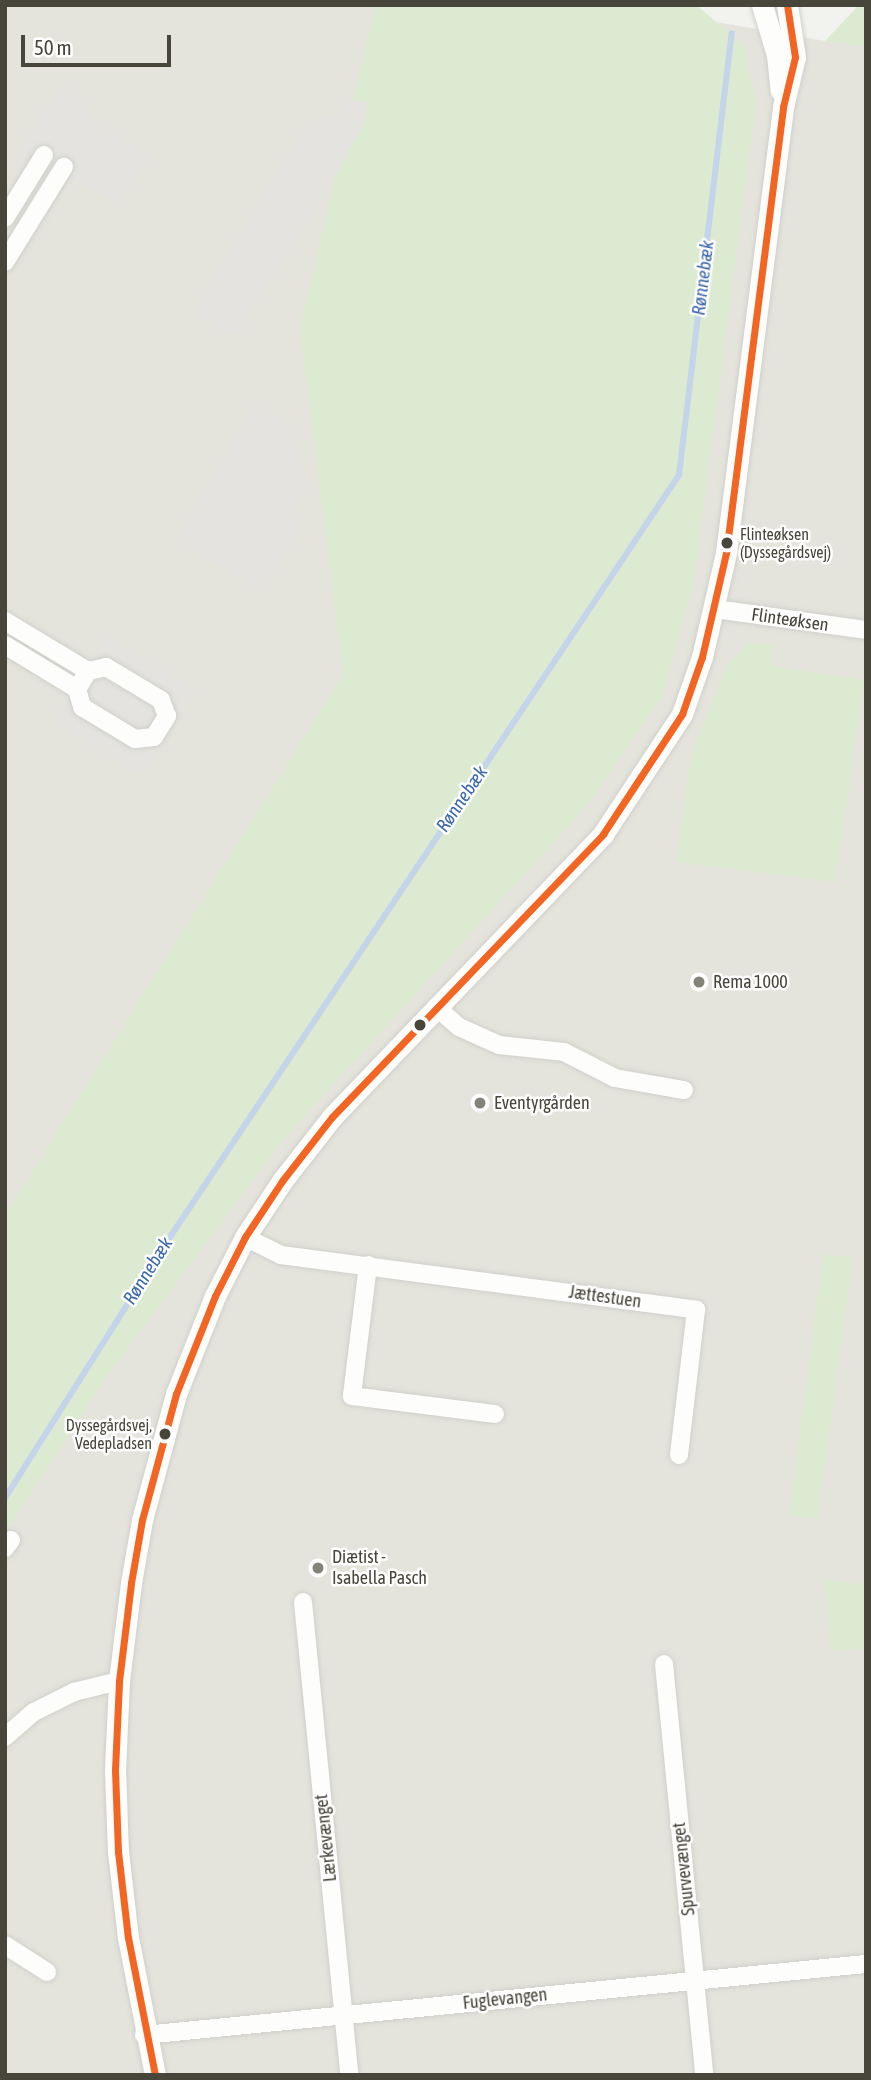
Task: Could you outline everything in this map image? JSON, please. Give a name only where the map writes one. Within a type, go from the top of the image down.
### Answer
[{"type":"street","points":[[762,5],[777,55],[783,107]]},
{"type":"street","points":[[153,2074],[144,2035],[118,1852],[119,1681],[131,1583],[156,1465],[194,1342],[245,1237],[332,1116],[603,834],[647,772],[682,714],[715,610],[783,107],[795,57],[787,5]]},
{"type":"street","points":[[5,218],[44,155]]},
{"type":"street","points":[[5,261],[64,167]]},
{"type":"street","name":"Flinteøksen","points":[[715,610],[866,630]]},
{"type":"street","points":[[5,621],[88,671],[106,667],[161,700],[167,716],[154,737],[135,739],[82,707],[77,689],[5,645]]},
{"type":"street","points":[[77,689],[88,671]]},
{"type":"street","points":[[436,1007],[459,1027],[499,1045],[564,1052],[615,1078],[684,1090]]},
{"type":"street","name":"Jættestuen","points":[[245,1237],[281,1255],[696,1310],[679,1455]]},
{"type":"street","points":[[368,1265],[352,1396],[495,1414]]},
{"type":"street","name":"Lærkevænget","points":[[303,1602],[349,2075]]},
{"type":"street","name":"Spurvevænget","points":[[664,1664],[704,2075]]},
{"type":"street","points":[[5,1737],[34,1712],[74,1692],[119,1681]]},
{"type":"street","points":[[5,1945],[47,1972]]},
{"type":"street","name":"Fuglevangen","points":[[144,2035],[866,1964]]},
{"type":"shaded area","points":[[5,5],[620,5],[825,41],[866,22],[866,2075],[5,2075]]},
{"type":"shaded area","points":[[74,86],[93,122],[149,155],[120,203],[58,173],[41,188],[11,166],[45,108],[65,87]]},
{"type":"shaded area","points":[[345,99],[367,102],[366,119],[337,173],[234,337],[193,313],[308,122],[341,115]]},
{"type":"shaded area","points":[[257,402],[285,423],[310,481],[289,519],[302,526],[263,591],[175,540]]},
{"type":"shaded area","points":[[108,637],[196,690],[141,775],[55,723]]},
{"type":"green space","points":[[375,5],[696,5],[744,45],[756,104],[694,582],[662,697],[587,806],[283,1140],[108,1375],[5,1533],[5,1215],[343,675],[300,328]]},
{"type":"green space","points":[[866,5],[866,46],[825,41],[858,6]]},
{"type":"green space","points":[[750,642],[774,645],[772,666],[864,680],[836,882],[676,862],[691,754],[728,663]]},
{"type":"green space","points":[[823,1254],[853,1258],[818,1519],[789,1515]]},
{"type":"green space","points":[[824,1579],[866,1585],[866,1648],[831,1651]]},
{"type":"waterway","name":"Rønnebæk","points":[[5,1498],[172,1234],[679,475],[732,33]]},
{"type":"transit line","points":[[155,2075],[128,1938],[118,1852],[115,1770],[119,1681],[131,1583],[142,1520],[176,1394],[215,1296],[245,1237],[282,1181],[332,1117],[603,834],[682,714],[702,657],[726,553],[783,107],[795,57],[787,5]]},
{"type":"place","name":"Flinteøksen (Dyssegårdsvej)","points":[[727,543]]},
{"type":"place","name":"Rema 1000","points":[[699,982]]},
{"type":"place","name":"Eventyrgården","points":[[480,1103]]},
{"type":"place","name":"Dyssegårdsvej, Vedepladsen","points":[[165,1434]]},
{"type":"place","name":"Diætist - Isabella Pasch","points":[[318,1568]]}]
